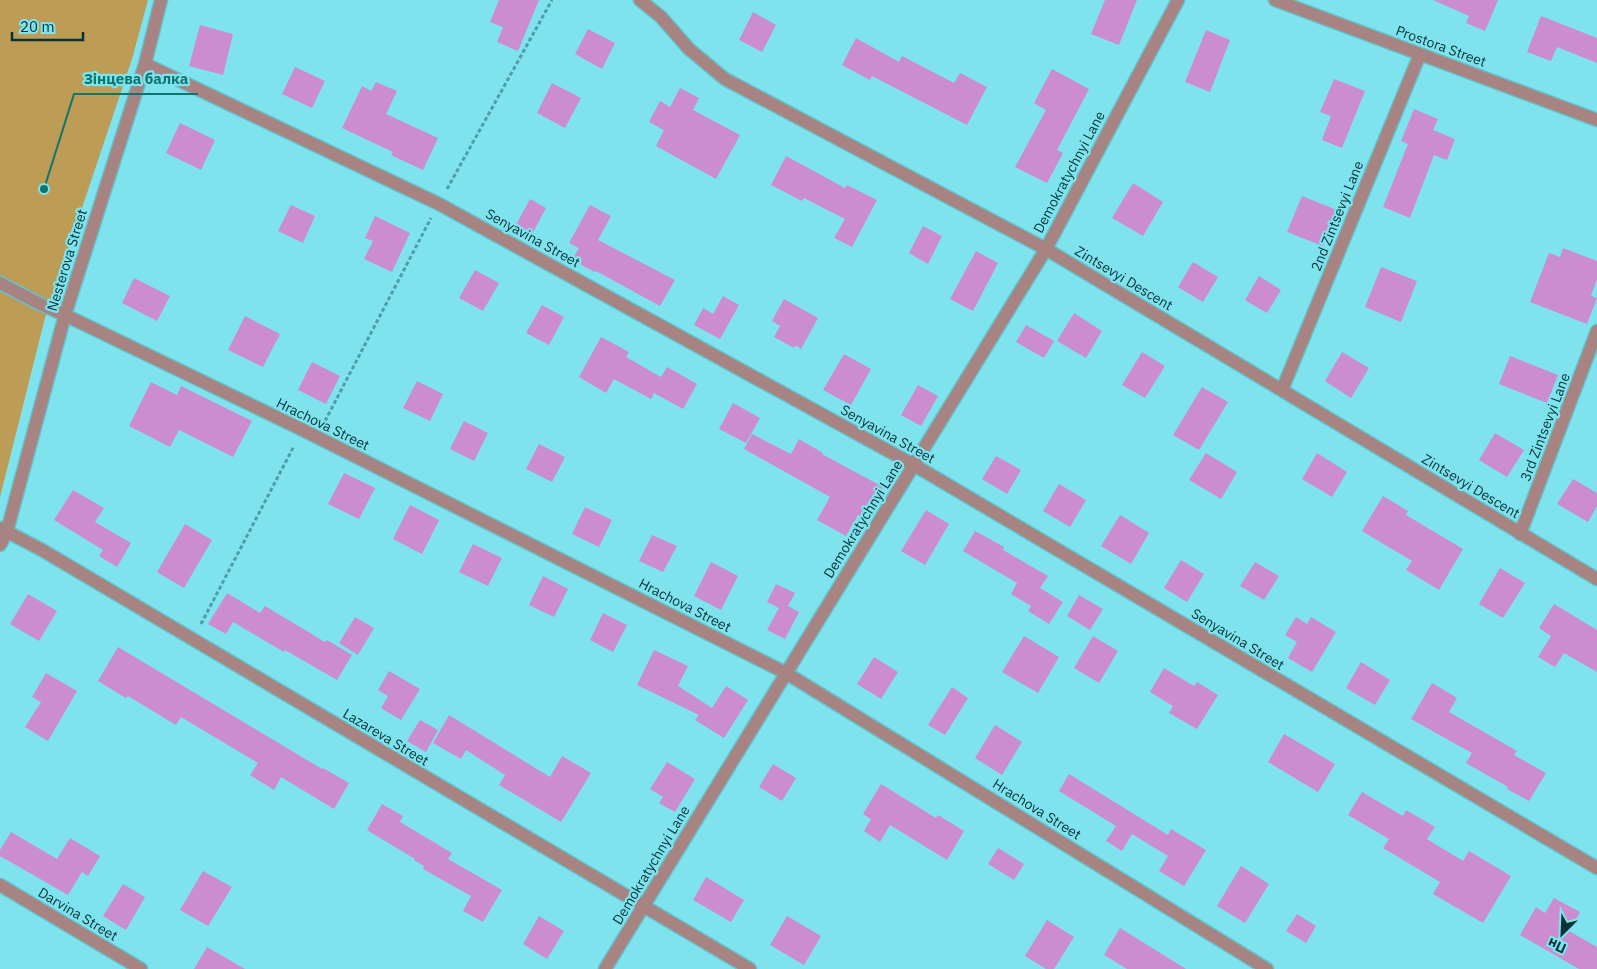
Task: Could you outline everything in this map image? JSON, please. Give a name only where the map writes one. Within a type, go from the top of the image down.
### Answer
[{"type":"street","name":"Nesterova Street","points":[[0,545],[65,315],[145,64],[161,0]]},
{"type":"street","name":"Zintsevyi Descent","points":[[640,0],[661,17],[689,49],[725,79],[1046,249],[1597,579]]},
{"type":"street","name":"Demokratychnyi Lane","points":[[605,969],[1046,249],[1178,0]]},
{"type":"street","name":"Prostora Street","points":[[1275,0],[1597,120]]},
{"type":"street","name":"2nd Zintsevyi Lane","points":[[1282,390],[1420,54]]},
{"type":"street","name":"Senyavina Street","points":[[145,64],[439,204],[914,465],[1597,868]]},
{"type":"street","name":"Hrachova Street","points":[[0,283],[303,430],[786,673],[1267,969]]},
{"type":"street","name":"3rd Zintsevyi Lane","points":[[1520,534],[1597,331]]},
{"type":"street","name":"Lazareva Street","points":[[3,530],[42,550],[750,969]]},
{"type":"street","name":"Darvina Street","points":[[0,885],[141,969]]},
{"type":"path","points":[[316,437],[439,204],[552,0]]},
{"type":"path","points":[[193,640],[303,430]]},
{"type":"shaded area","points":[[0,0],[148,0],[132,59],[45,318],[0,497]]},
{"type":"building","points":[[499,0],[539,0],[518,51],[497,42],[503,27],[490,22]]},
{"type":"building","points":[[1105,0],[1137,0],[1119,45],[1091,34]]},
{"type":"building","points":[[1433,0],[1498,0],[1485,31],[1466,23],[1469,16]]},
{"type":"building","points":[[753,12],[776,25],[762,52],[739,40]]},
{"type":"building","points":[[1541,16],[1597,38],[1597,63],[1557,47],[1551,61],[1527,52]]},
{"type":"building","points":[[200,25],[233,34],[223,75],[189,66]]},
{"type":"building","points":[[588,29],[615,43],[602,69],[575,54]]},
{"type":"building","points":[[1206,30],[1230,40],[1210,92],[1185,82]]},
{"type":"building","points":[[856,38],[899,62],[902,56],[954,83],[960,73],[987,87],[967,125],[872,76],[870,80],[842,65]]},
{"type":"building","points":[[295,67],[325,81],[312,108],[282,94]]},
{"type":"building","points":[[1052,69],[1089,89],[1057,150],[1063,153],[1047,183],[1015,167],[1046,110],[1034,103]]},
{"type":"building","points":[[1334,79],[1365,91],[1342,148],[1322,140],[1331,116],[1320,112]]},
{"type":"building","points":[[376,82],[397,91],[386,114],[438,138],[423,170],[391,155],[393,152],[342,128],[362,86],[371,91]]},
{"type":"building","points":[[552,83],[581,98],[565,128],[537,113]]},
{"type":"building","points":[[680,88],[699,98],[693,110],[740,135],[716,179],[656,146],[664,130],[649,122],[660,101],[670,107]]},
{"type":"building","points":[[1414,109],[1438,119],[1433,130],[1455,139],[1447,160],[1434,155],[1410,218],[1383,207],[1408,144],[1401,141]]},
{"type":"building","points":[[180,123],[215,140],[201,170],[166,153]]},
{"type":"building","points":[[786,156],[845,188],[847,185],[877,200],[852,247],[834,238],[845,219],[804,198],[802,201],[771,185]]},
{"type":"building","points":[[1133,183],[1163,202],[1143,236],[1112,218]]},
{"type":"building","points":[[1302,196],[1337,210],[1323,246],[1287,232]]},
{"type":"building","points":[[530,199],[546,208],[532,234],[516,225]]},
{"type":"building","points":[[291,205],[315,216],[303,243],[278,231]]},
{"type":"building","points":[[590,205],[611,216],[598,240],[675,280],[660,306],[572,260],[579,248],[569,243]]},
{"type":"building","points":[[375,216],[410,233],[392,272],[364,259],[373,241],[365,238]]},
{"type":"building","points":[[923,226],[942,236],[928,264],[909,253]]},
{"type":"building","points":[[1563,248],[1597,261],[1597,279],[1591,296],[1597,298],[1587,324],[1530,302],[1549,253],[1560,257]]},
{"type":"building","points":[[976,251],[998,263],[973,311],[950,299]]},
{"type":"building","points":[[1193,262],[1218,277],[1203,302],[1178,287]]},
{"type":"building","points":[[1381,267],[1417,281],[1401,322],[1365,307]]},
{"type":"building","points":[[475,270],[499,283],[483,311],[459,298]]},
{"type":"building","points":[[1259,276],[1281,290],[1267,313],[1245,300]]},
{"type":"building","points":[[134,278],[170,296],[157,321],[122,303]]},
{"type":"building","points":[[723,296],[739,305],[720,339],[694,325],[703,308],[713,314]]},
{"type":"building","points":[[784,299],[818,318],[801,349],[796,345],[794,348],[774,337],[780,326],[772,321]]},
{"type":"building","points":[[542,305],[564,317],[549,345],[526,333]]},
{"type":"building","points":[[1074,313],[1102,331],[1086,358],[1057,341]]},
{"type":"building","points":[[245,316],[280,334],[263,367],[228,350]]},
{"type":"building","points":[[1026,325],[1054,341],[1044,358],[1016,342]]},
{"type":"building","points":[[601,337],[629,352],[626,357],[661,377],[667,367],[697,384],[683,409],[654,393],[651,399],[614,379],[606,393],[579,377]]},
{"type":"building","points":[[1142,352],[1165,366],[1145,398],[1122,385]]},
{"type":"building","points":[[1342,352],[1369,368],[1351,398],[1325,381]]},
{"type":"building","points":[[844,354],[871,369],[851,405],[823,390]]},
{"type":"building","points":[[1510,356],[1558,375],[1547,403],[1499,384]]},
{"type":"building","points":[[312,362],[340,376],[326,404],[298,390]]},
{"type":"building","points":[[417,381],[443,394],[430,421],[403,408]]},
{"type":"building","points":[[151,382],[177,395],[181,386],[252,421],[233,457],[179,430],[170,447],[129,426]]},
{"type":"building","points":[[918,385],[938,396],[921,426],[901,415]]},
{"type":"building","points":[[1202,387],[1228,402],[1199,450],[1173,435]]},
{"type":"building","points":[[733,403],[760,418],[746,443],[719,429]]},
{"type":"building","points":[[464,421],[488,433],[474,461],[450,449]]},
{"type":"building","points":[[1495,433],[1524,450],[1507,477],[1479,460]]},
{"type":"building","points":[[752,434],[791,454],[799,439],[822,454],[883,487],[865,519],[858,515],[846,536],[817,520],[830,497],[744,449]]},
{"type":"building","points":[[539,444],[565,457],[552,482],[526,469]]},
{"type":"building","points":[[1206,453],[1237,472],[1221,499],[1189,480]]},
{"type":"building","points":[[1317,453],[1347,472],[1332,497],[1302,479]]},
{"type":"building","points":[[996,456],[1021,470],[1007,494],[982,479]]},
{"type":"building","points":[[344,473],[375,488],[359,519],[328,504]]},
{"type":"building","points":[[1573,479],[1597,493],[1597,506],[1588,522],[1557,504]]},
{"type":"building","points":[[1059,484],[1086,500],[1070,527],[1043,511]]},
{"type":"building","points":[[73,490],[104,508],[95,522],[131,543],[117,567],[99,556],[103,550],[54,520]]},
{"type":"building","points":[[1383,496],[1408,511],[1406,515],[1463,549],[1439,590],[1406,570],[1412,561],[1362,531]]},
{"type":"building","points":[[410,505],[439,520],[422,554],[393,539]]},
{"type":"building","points":[[585,507],[612,520],[599,547],[572,534]]},
{"type":"building","points":[[926,510],[949,524],[925,565],[901,551]]},
{"type":"building","points":[[1120,515],[1149,533],[1131,564],[1101,546]]},
{"type":"building","points":[[185,524],[212,540],[184,588],[157,572]]},
{"type":"building","points":[[975,531],[1004,547],[1003,550],[1048,576],[1040,588],[1063,602],[1049,624],[1028,611],[1031,606],[1011,594],[1017,583],[963,551]]},
{"type":"building","points":[[652,535],[677,546],[663,572],[639,561]]},
{"type":"building","points":[[473,544],[502,558],[488,586],[459,572]]},
{"type":"building","points":[[1181,560],[1204,574],[1187,602],[1164,588]]},
{"type":"building","points":[[711,562],[738,576],[721,610],[694,596]]},
{"type":"building","points":[[1255,562],[1279,576],[1264,600],[1240,586]]},
{"type":"building","points":[[1500,568],[1525,583],[1503,618],[1479,604]]},
{"type":"building","points":[[543,576],[568,589],[554,617],[529,605]]},
{"type":"building","points":[[776,584],[795,593],[788,606],[799,612],[785,639],[767,630],[779,608],[767,602]]},
{"type":"building","points":[[227,593],[260,613],[265,606],[325,642],[327,640],[352,655],[337,680],[233,622],[226,634],[208,624]]},
{"type":"building","points":[[28,594],[57,611],[39,641],[10,624]]},
{"type":"building","points":[[1079,595],[1103,609],[1090,630],[1067,616]]},
{"type":"building","points":[[1554,604],[1597,630],[1597,672],[1564,653],[1555,667],[1538,657],[1551,636],[1539,628]]},
{"type":"building","points":[[603,613],[627,625],[613,652],[590,640]]},
{"type":"building","points":[[355,617],[374,628],[358,655],[339,643]]},
{"type":"building","points":[[1296,617],[1307,624],[1311,617],[1336,632],[1312,672],[1288,658],[1297,642],[1285,635]]},
{"type":"building","points":[[1024,636],[1059,657],[1038,693],[1002,672]]},
{"type":"building","points":[[1093,636],[1118,651],[1099,683],[1074,668]]},
{"type":"building","points":[[118,647],[322,769],[349,783],[334,809],[281,777],[274,790],[250,775],[258,763],[181,717],[176,725],[128,696],[126,698],[98,681]]},
{"type":"building","points":[[654,650],[688,666],[678,686],[712,708],[726,686],[748,700],[724,738],[695,720],[699,715],[637,685]]},
{"type":"building","points":[[874,657],[898,672],[881,699],[857,684]]},
{"type":"building","points":[[1361,662],[1390,680],[1375,705],[1346,688]]},
{"type":"building","points":[[1164,668],[1194,686],[1197,682],[1218,695],[1197,729],[1169,713],[1173,706],[1150,692]]},
{"type":"building","points":[[389,671],[420,689],[401,720],[381,708],[388,696],[378,690]]},
{"type":"building","points":[[46,673],[77,691],[48,741],[25,727],[41,702],[32,697]]},
{"type":"building","points":[[1432,683],[1457,698],[1449,712],[1517,751],[1514,755],[1546,773],[1529,801],[1466,763],[1472,753],[1411,719]]},
{"type":"building","points":[[952,687],[968,698],[945,735],[928,725]]},
{"type":"building","points":[[449,715],[550,777],[562,756],[591,773],[561,822],[499,785],[505,775],[466,750],[461,759],[433,743]]},
{"type":"building","points":[[420,720],[438,730],[426,752],[407,741]]},
{"type":"building","points":[[995,725],[1022,742],[1002,775],[975,758]]},
{"type":"building","points":[[1284,734],[1335,764],[1318,792],[1268,762]]},
{"type":"building","points":[[667,762],[695,779],[675,812],[659,803],[663,797],[650,789]]},
{"type":"building","points":[[773,764],[796,778],[782,801],[759,787]]},
{"type":"building","points":[[1069,774],[1168,835],[1171,829],[1206,850],[1184,886],[1159,871],[1168,856],[1132,834],[1122,851],[1106,841],[1116,826],[1059,791]]},
{"type":"building","points":[[881,784],[936,818],[938,815],[964,831],[947,860],[890,825],[880,842],[864,831],[871,819],[863,814]]},
{"type":"building","points":[[1362,792],[1403,816],[1406,810],[1435,827],[1427,839],[1463,861],[1469,851],[1511,876],[1483,923],[1433,894],[1440,882],[1383,848],[1389,839],[1348,815]]},
{"type":"building","points":[[382,804],[403,816],[400,822],[452,853],[448,859],[502,890],[483,922],[463,911],[471,896],[423,869],[424,866],[415,859],[367,830]]},
{"type":"building","points":[[11,832],[57,859],[70,838],[100,856],[88,876],[82,872],[68,895],[0,856],[0,850]]},
{"type":"building","points":[[998,848],[1024,864],[1014,880],[988,864]]},
{"type":"building","points":[[1241,866],[1269,884],[1245,923],[1217,906]]},
{"type":"building","points":[[203,871],[232,887],[208,926],[180,910]]},
{"type":"building","points":[[706,877],[744,900],[731,922],[693,900]]},
{"type":"building","points":[[123,884],[145,897],[126,930],[103,916]]},
{"type":"building","points":[[1554,898],[1580,912],[1569,931],[1597,947],[1597,969],[1579,969],[1520,935],[1536,907],[1545,913]]},
{"type":"building","points":[[1297,914],[1316,926],[1306,943],[1286,931]]},
{"type":"building","points":[[539,916],[564,931],[547,959],[523,944]]},
{"type":"building","points":[[787,916],[821,936],[804,965],[770,945]]},
{"type":"building","points":[[1047,920],[1074,937],[1054,969],[1046,969],[1025,956]]},
{"type":"building","points":[[1120,928],[1186,969],[1127,969],[1104,955]]},
{"type":"building","points":[[207,947],[245,969],[194,969]]},
{"type":"place","name":"Зінцева балка","points":[[44,189]]}]
